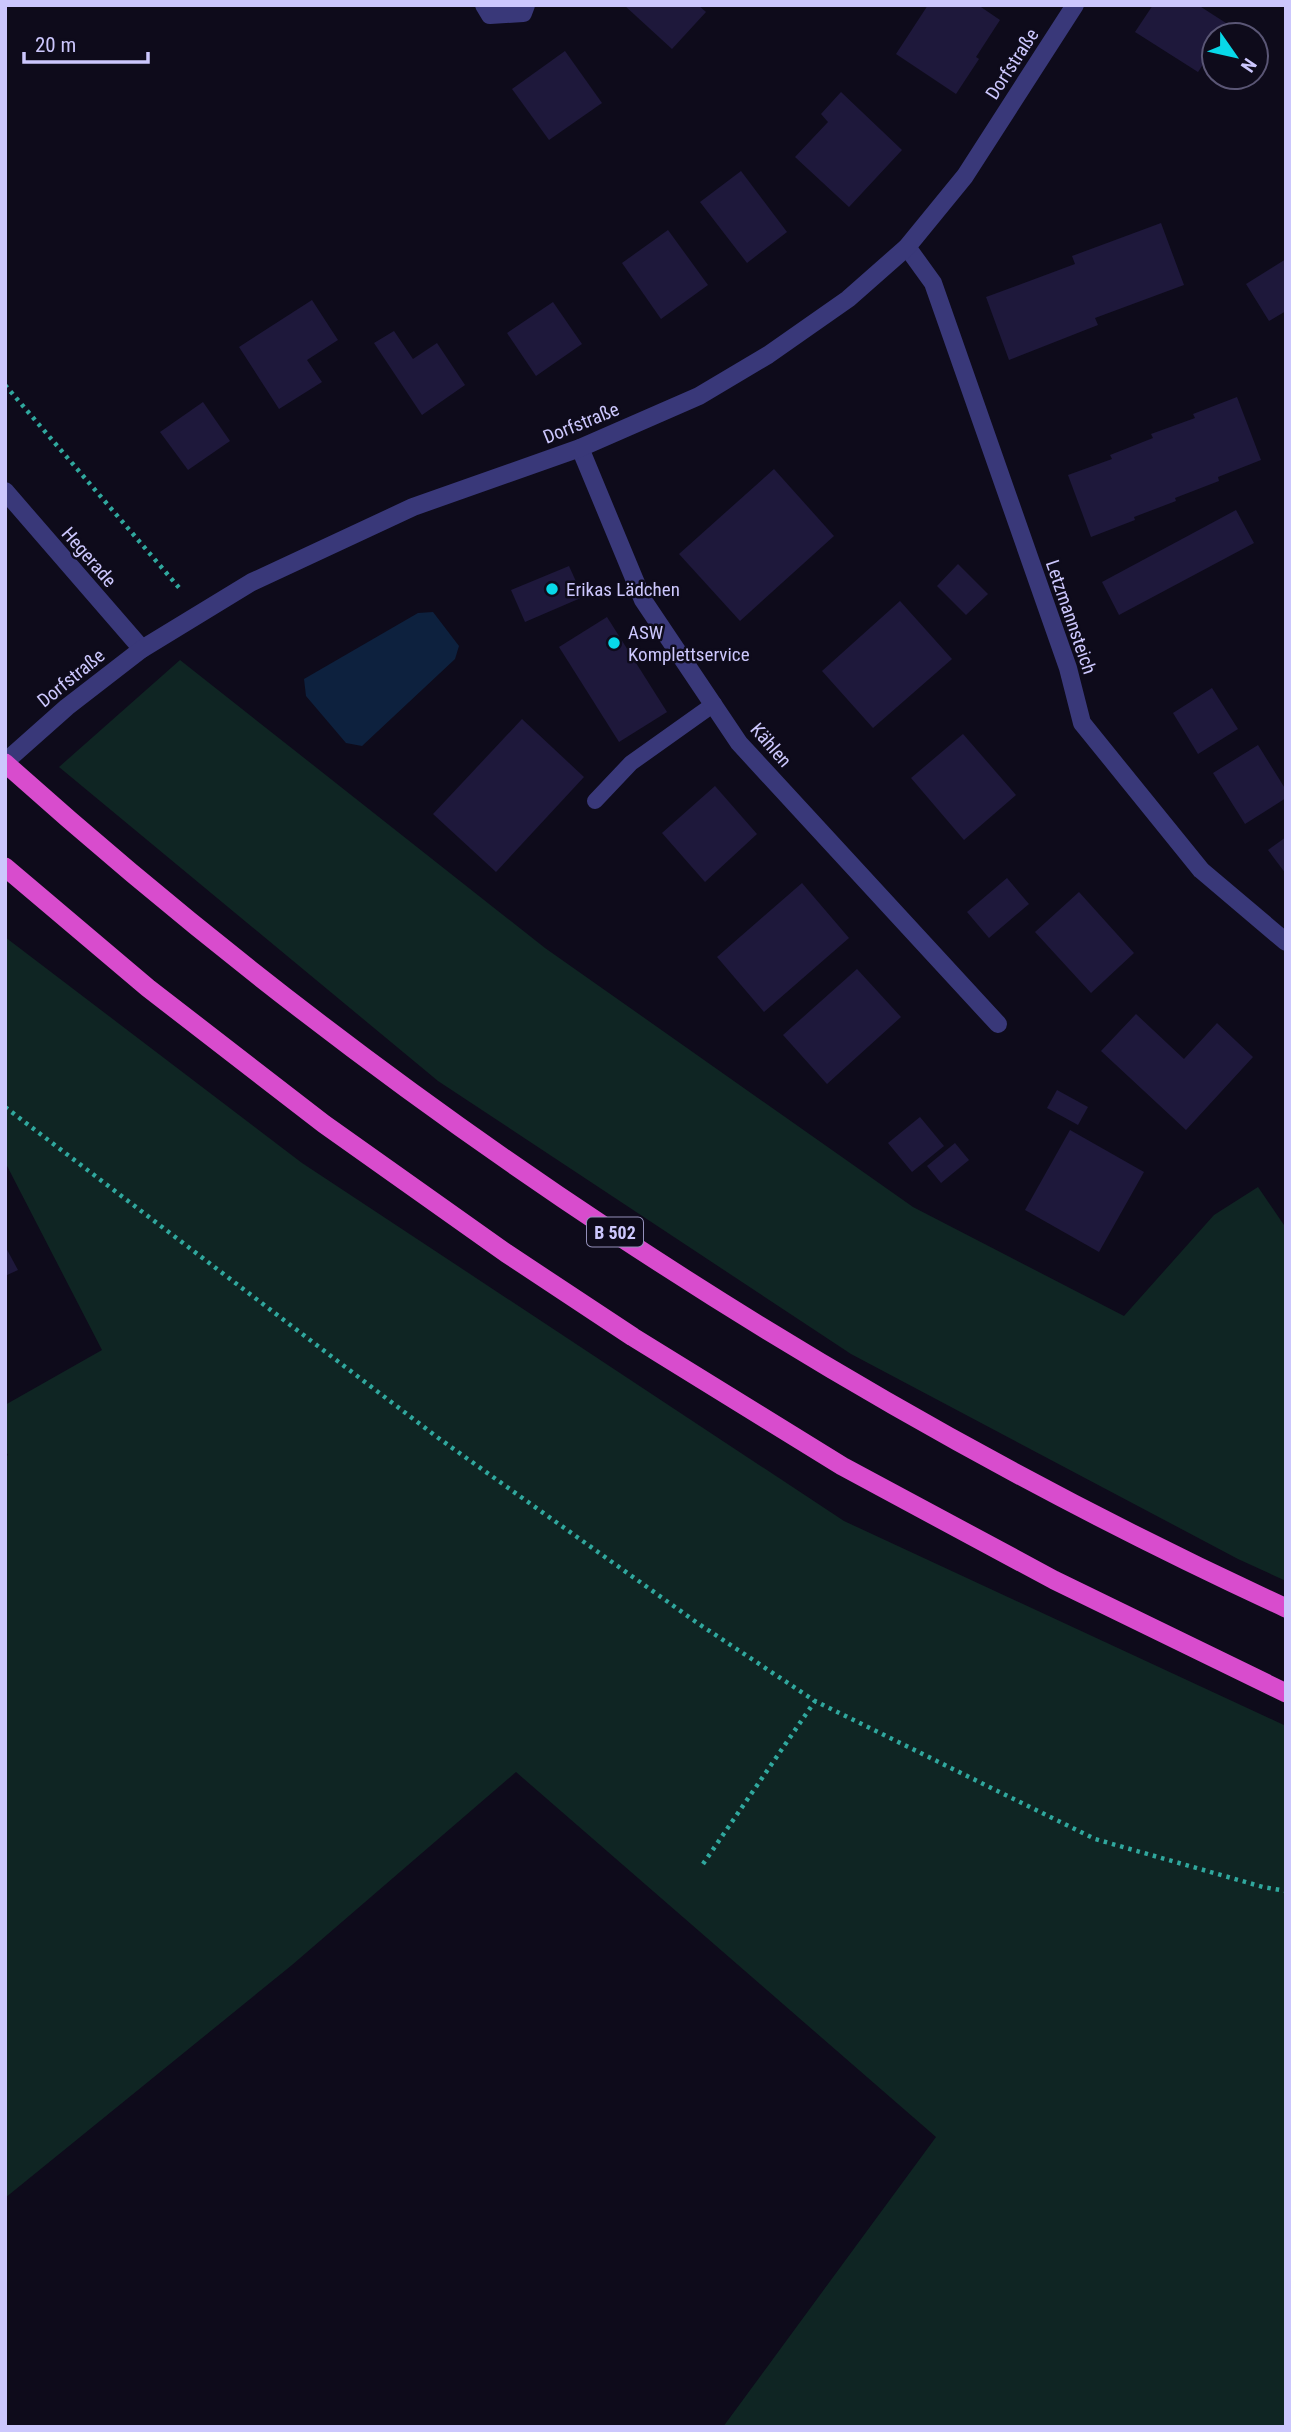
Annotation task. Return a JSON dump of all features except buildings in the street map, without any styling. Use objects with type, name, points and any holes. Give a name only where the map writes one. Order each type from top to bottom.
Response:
[{"type":"highway","name":"B 502","points":[[5,762],[57,809],[244,965],[366,1058],[596,1220],[877,1395],[1085,1511],[1286,1608]]},
{"type":"highway","points":[[5,867],[148,988],[324,1124],[506,1253],[632,1337],[853,1472],[1054,1580],[1286,1693]]},
{"type":"street","points":[[484,5],[490,15],[523,13],[526,5]]},
{"type":"street","name":"Dorfstraße","points":[[5,762],[67,707],[142,649],[252,582],[413,506],[580,448],[699,396],[768,355],[848,299],[907,247],[965,176],[1075,5]]},
{"type":"street","name":"Letzmannsteich","points":[[907,247],[933,283],[1063,656],[1082,723],[1201,870],[1286,942]]},
{"type":"street","name":"Kählen","points":[[580,448],[643,600],[739,743],[998,1024]]},
{"type":"street","name":"Hegerade","points":[[5,491],[142,649]]},
{"type":"lane","points":[[595,801],[631,763],[714,704]]},
{"type":"path","points":[[5,385],[199,612]]},
{"type":"path","points":[[5,1107],[437,1437],[696,1622],[816,1701],[1095,1839],[1263,1887],[1286,1891]]},
{"type":"path","points":[[703,1864],[816,1701]]},
{"type":"green space","points":[[180,660],[545,948],[913,1207],[1124,1316],[1214,1215],[1258,1187],[1286,1228],[1286,1581],[1238,1559],[851,1354],[438,1081],[59,767]]},
{"type":"green space","points":[[5,937],[302,1163],[844,1521],[1286,1726],[1286,2427],[723,2427],[936,2137],[516,1772],[292,1965],[5,2198],[5,1457],[8,1455],[5,1450],[5,1405],[102,1350],[5,1162]]},
{"type":"water","points":[[433,612],[459,646],[455,659],[362,746],[346,743],[306,696],[304,679],[418,613]]},
{"type":"place","name":"Erikas Lädchen","points":[[552,589]]},
{"type":"place","name":"ASW Komplettservice","points":[[614,643]]}]
